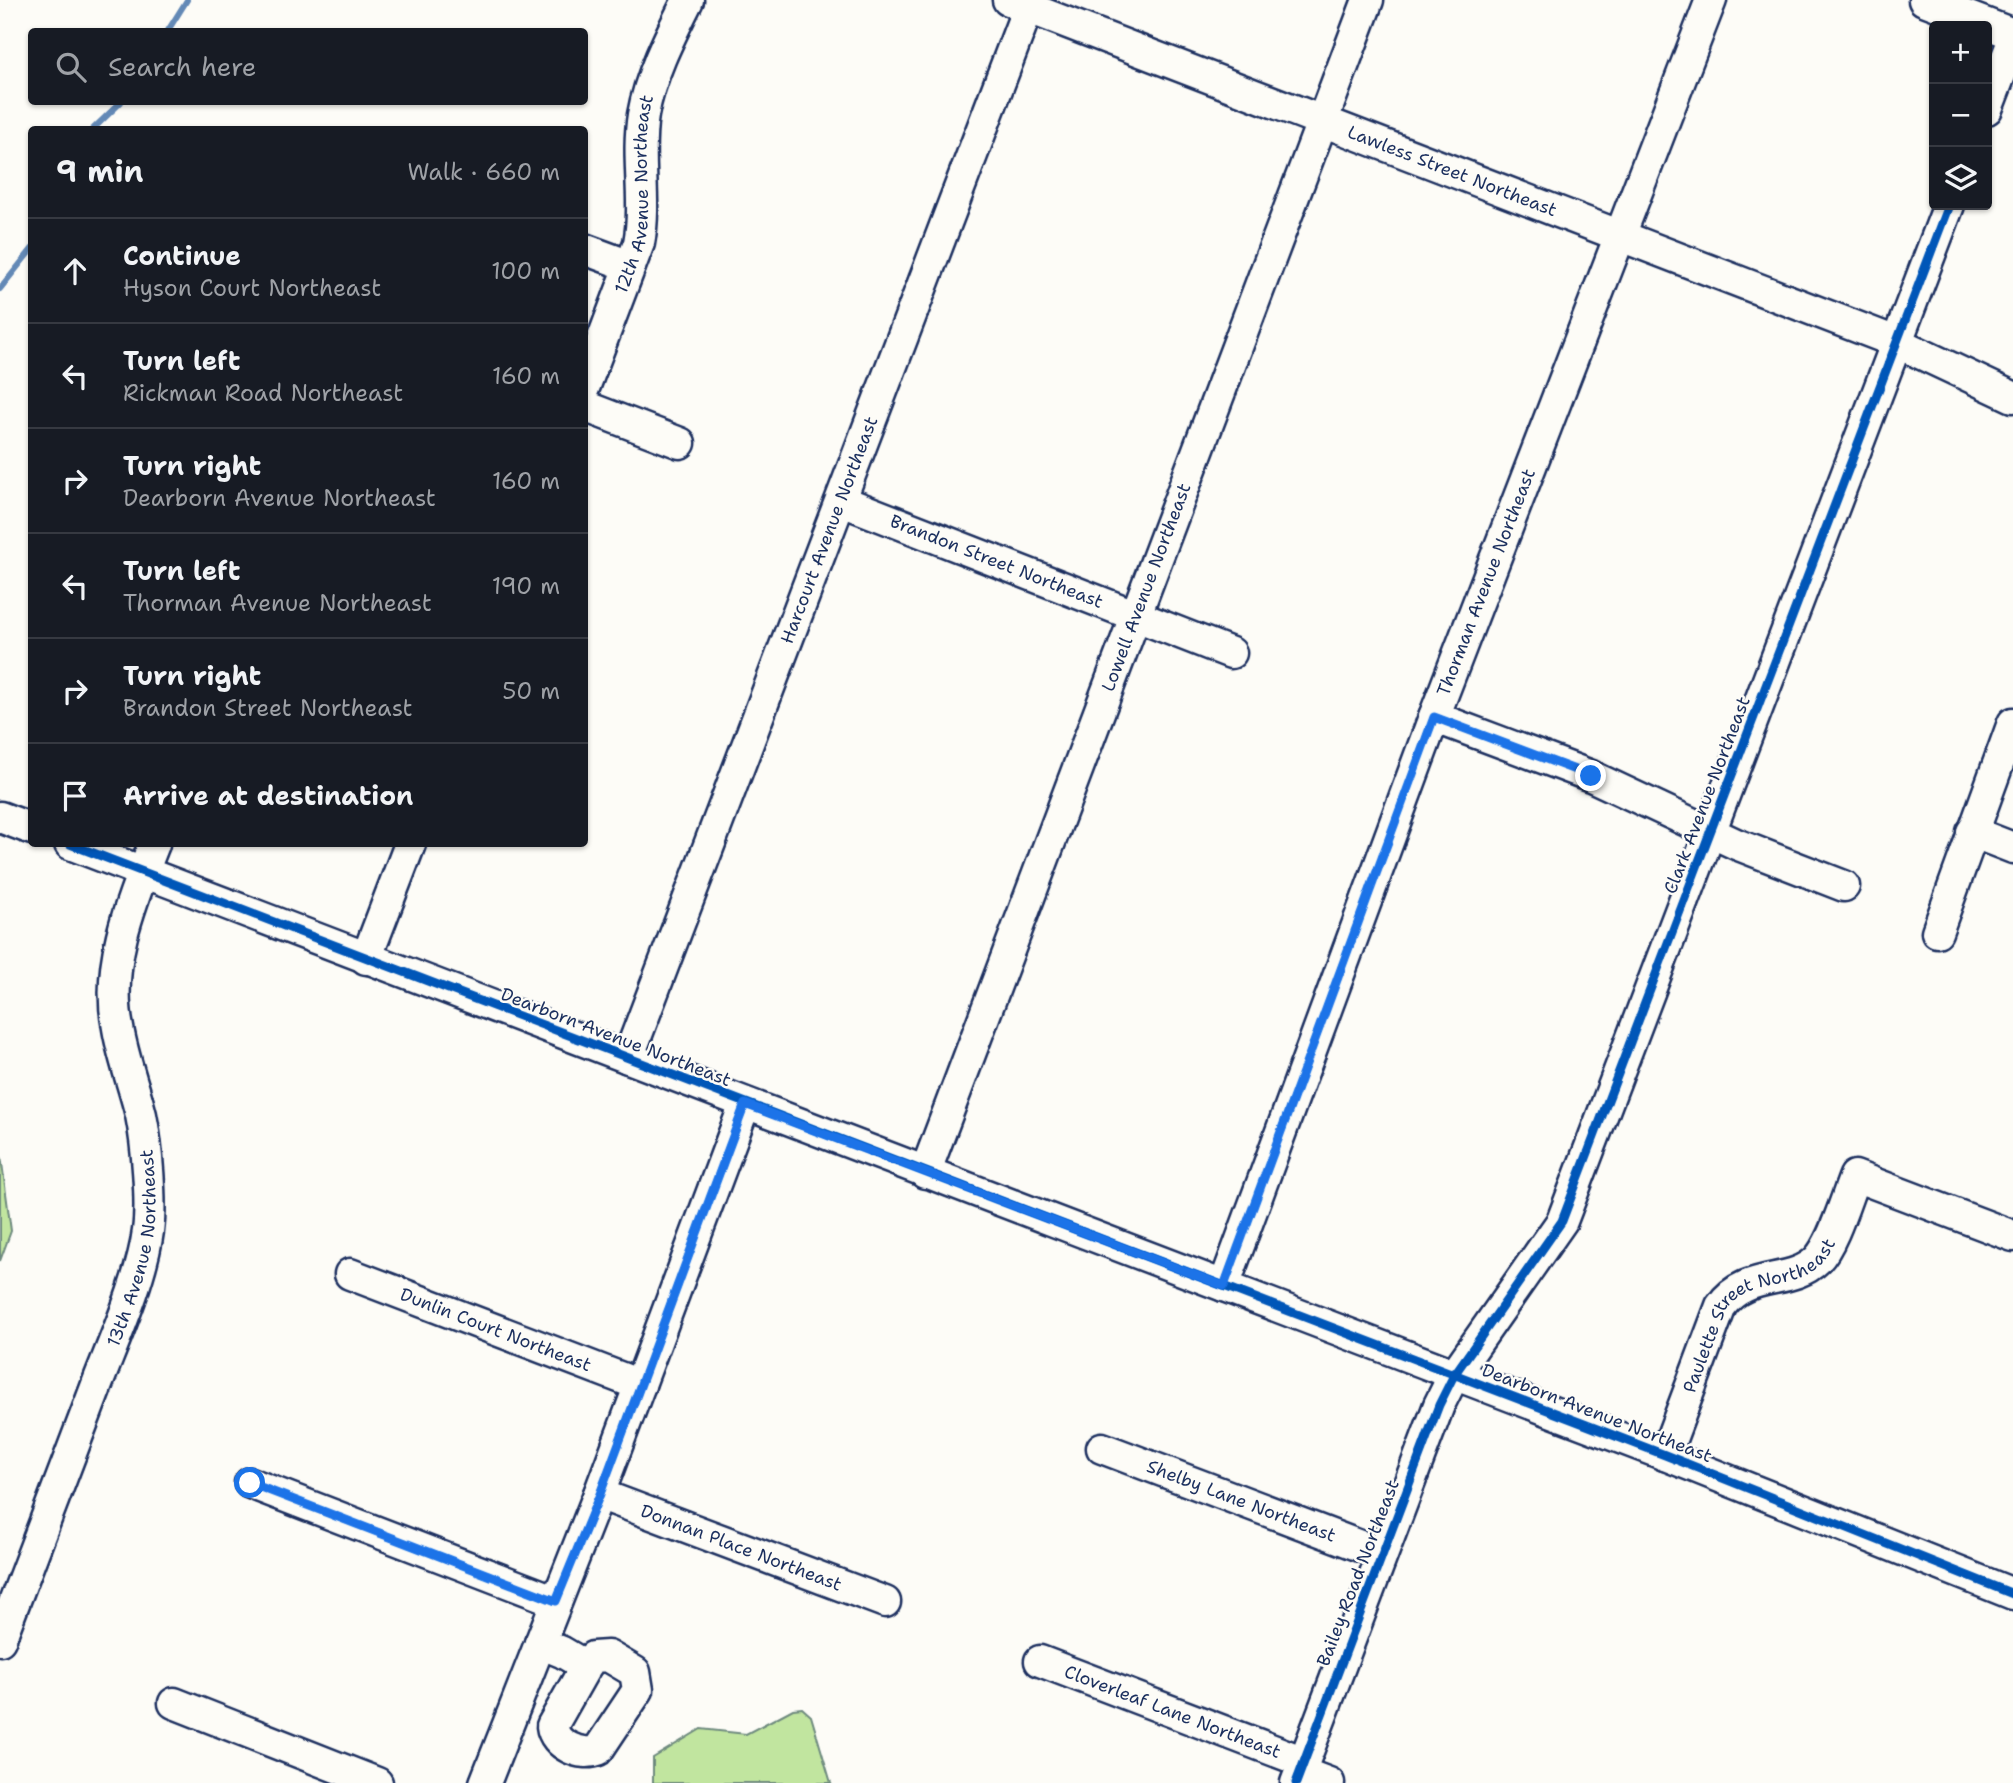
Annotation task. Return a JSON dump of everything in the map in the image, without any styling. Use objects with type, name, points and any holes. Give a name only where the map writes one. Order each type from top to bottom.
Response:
[{"type":"street","name":"12th Avenue Northeast","points":[[588,377],[639,243],[643,223],[640,158],[643,116],[658,66],[688,0]]},
{"type":"street","name":"Lowell Avenue Northeast","points":[[925,1173],[1368,0]]},
{"type":"street","name":"Thorman Avenue Northeast","points":[[1224,1286],[1434,717],[1711,0]]},
{"type":"street","points":[[1924,0],[2013,34]]},
{"type":"street","name":"Lawless Street Northeast","points":[[1022,3],[1896,342],[2013,397]]},
{"type":"street","name":"Harcourt Avenue Northeast","points":[[628,1058],[842,501],[1022,3]]},
{"type":"street","points":[[1992,96],[2013,41]]},
{"type":"street","name":"Clark Avenue Northeast","points":[[1454,1375],[1562,1221],[1947,210]]},
{"type":"street","points":[[588,250],[630,266]]},
{"type":"street","points":[[588,408],[680,443]]},
{"type":"street","name":"Brandon Street Northeast","points":[[842,501],[1231,653]]},
{"type":"street","points":[[1434,717],[1591,776],[1736,844],[1844,886]]},
{"type":"street","points":[[1937,932],[2013,723]]},
{"type":"street","points":[[1972,832],[2013,848]]},
{"type":"street","name":"Dearborn Avenue Northeast","points":[[78,847],[1665,1455],[2013,1594]]},
{"type":"street","name":"13th Avenue Northeast","points":[[0,1640],[138,1273],[148,1232],[150,1202],[141,1118],[117,1027],[115,983],[119,948],[153,847]]},
{"type":"street","points":[[366,959],[409,847]]},
{"type":"street","points":[[485,1783],[600,1494],[745,1104]]},
{"type":"street","name":"Paulette Street Northeast","points":[[1665,1455],[1721,1306],[1736,1289],[1805,1269],[1816,1261],[1825,1250],[1854,1175],[2013,1236]]},
{"type":"street","name":"Dunlin Court Northeast","points":[[350,1274],[639,1385]]},
{"type":"street","name":"Bailey Road Northeast","points":[[1300,1772],[1381,1554],[1439,1405],[1454,1375]]},
{"type":"street","name":"Shelby Lane Northeast","points":[[1102,1448],[1381,1554]]},
{"type":"street","points":[[250,1483],[556,1601]]},
{"type":"street","name":"Donnan Place Northeast","points":[[600,1494],[885,1602]]},
{"type":"street","points":[[540,1643],[586,1666]]},
{"type":"street","name":"Cloverleaf Lane Northeast","points":[[1040,1661],[1329,1783]]},
{"type":"street","points":[[174,1703],[377,1783]]},
{"type":"green space","points":[[0,1148],[11,1231],[0,1261]]},
{"type":"green space","points":[[802,1708],[811,1716],[831,1783],[653,1783],[653,1758],[701,1729],[746,1734],[793,1709]]},
{"type":"waterway","points":[[170,28],[187,0]]},
{"type":"waterway","points":[[96,126],[118,105]]},
{"type":"waterway","points":[[0,289],[28,254]]},
{"type":"cycle path","points":[[1296,1783],[1439,1405],[1454,1375],[1562,1221],[1947,210]]},
{"type":"cycle path","points":[[78,847],[1665,1455],[2013,1594]]},
{"type":"route","points":[[250,1483],[556,1601],[600,1494],[745,1104],[1224,1286],[1434,717],[1591,776]]}]
